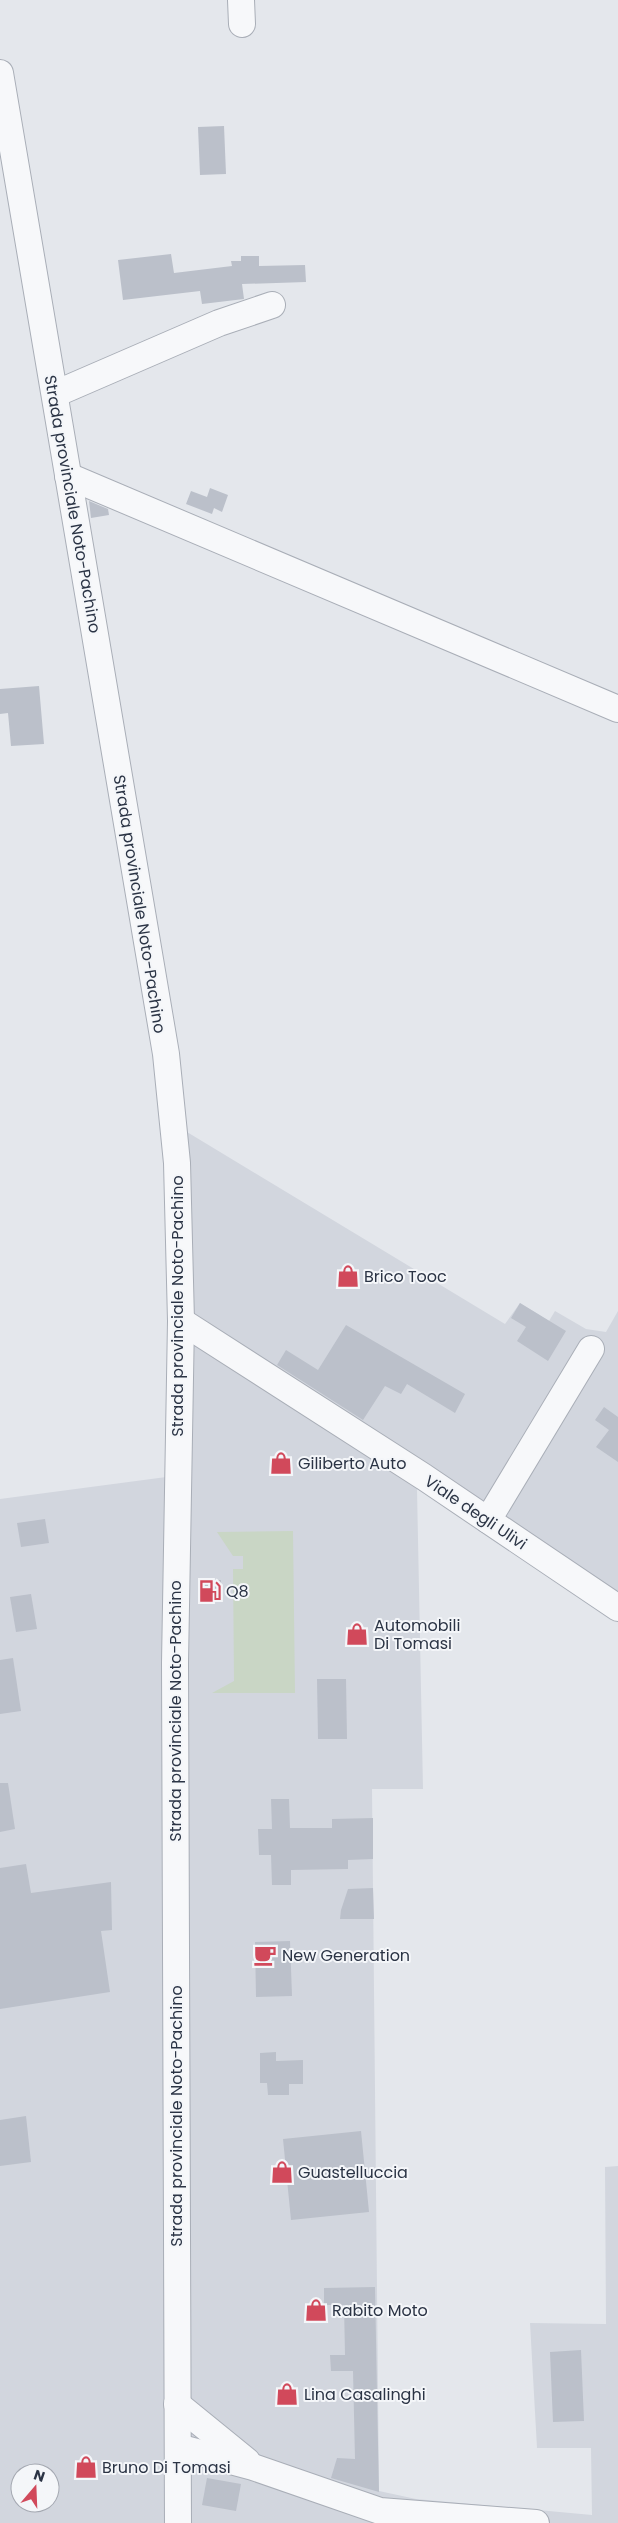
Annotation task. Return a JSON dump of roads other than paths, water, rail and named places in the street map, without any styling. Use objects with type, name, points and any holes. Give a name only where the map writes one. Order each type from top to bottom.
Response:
[{"type":"street","name":"Strada provinciale Noto-Pachino","points":[[0,73],[166,1054],[177,1162],[181,1321],[175,1589],[178,2523]]},
{"type":"street","points":[[55,394],[219,322],[272,305]]},
{"type":"street","points":[[68,476],[618,708]]},
{"type":"street","name":"Viale degli Ulivi","points":[[181,1321],[488,1520],[618,1608]]},
{"type":"street","points":[[488,1520],[591,1349]]},
{"type":"street","points":[[177,2404],[253,2467]]},
{"type":"street","points":[[178,2447],[253,2467],[380,2511],[536,2523]]},
{"type":"place","name":"Brico Tooc","points":[[348,1276]]},
{"type":"place","name":"Giliberto Auto","points":[[281,1463]]},
{"type":"place","name":"Q8","points":[[210,1591]]},
{"type":"place","name":"Automobili Di Tomasi","points":[[357,1634]]},
{"type":"place","name":"New Generation","points":[[265,1955]]},
{"type":"place","name":"Guastelluccia","points":[[282,2172]]},
{"type":"place","name":"Rabito Moto","points":[[316,2310]]},
{"type":"place","name":"Lina Casalinghi","points":[[287,2394]]},
{"type":"place","name":"Bruno Di Tomasi","points":[[86,2467]]}]
